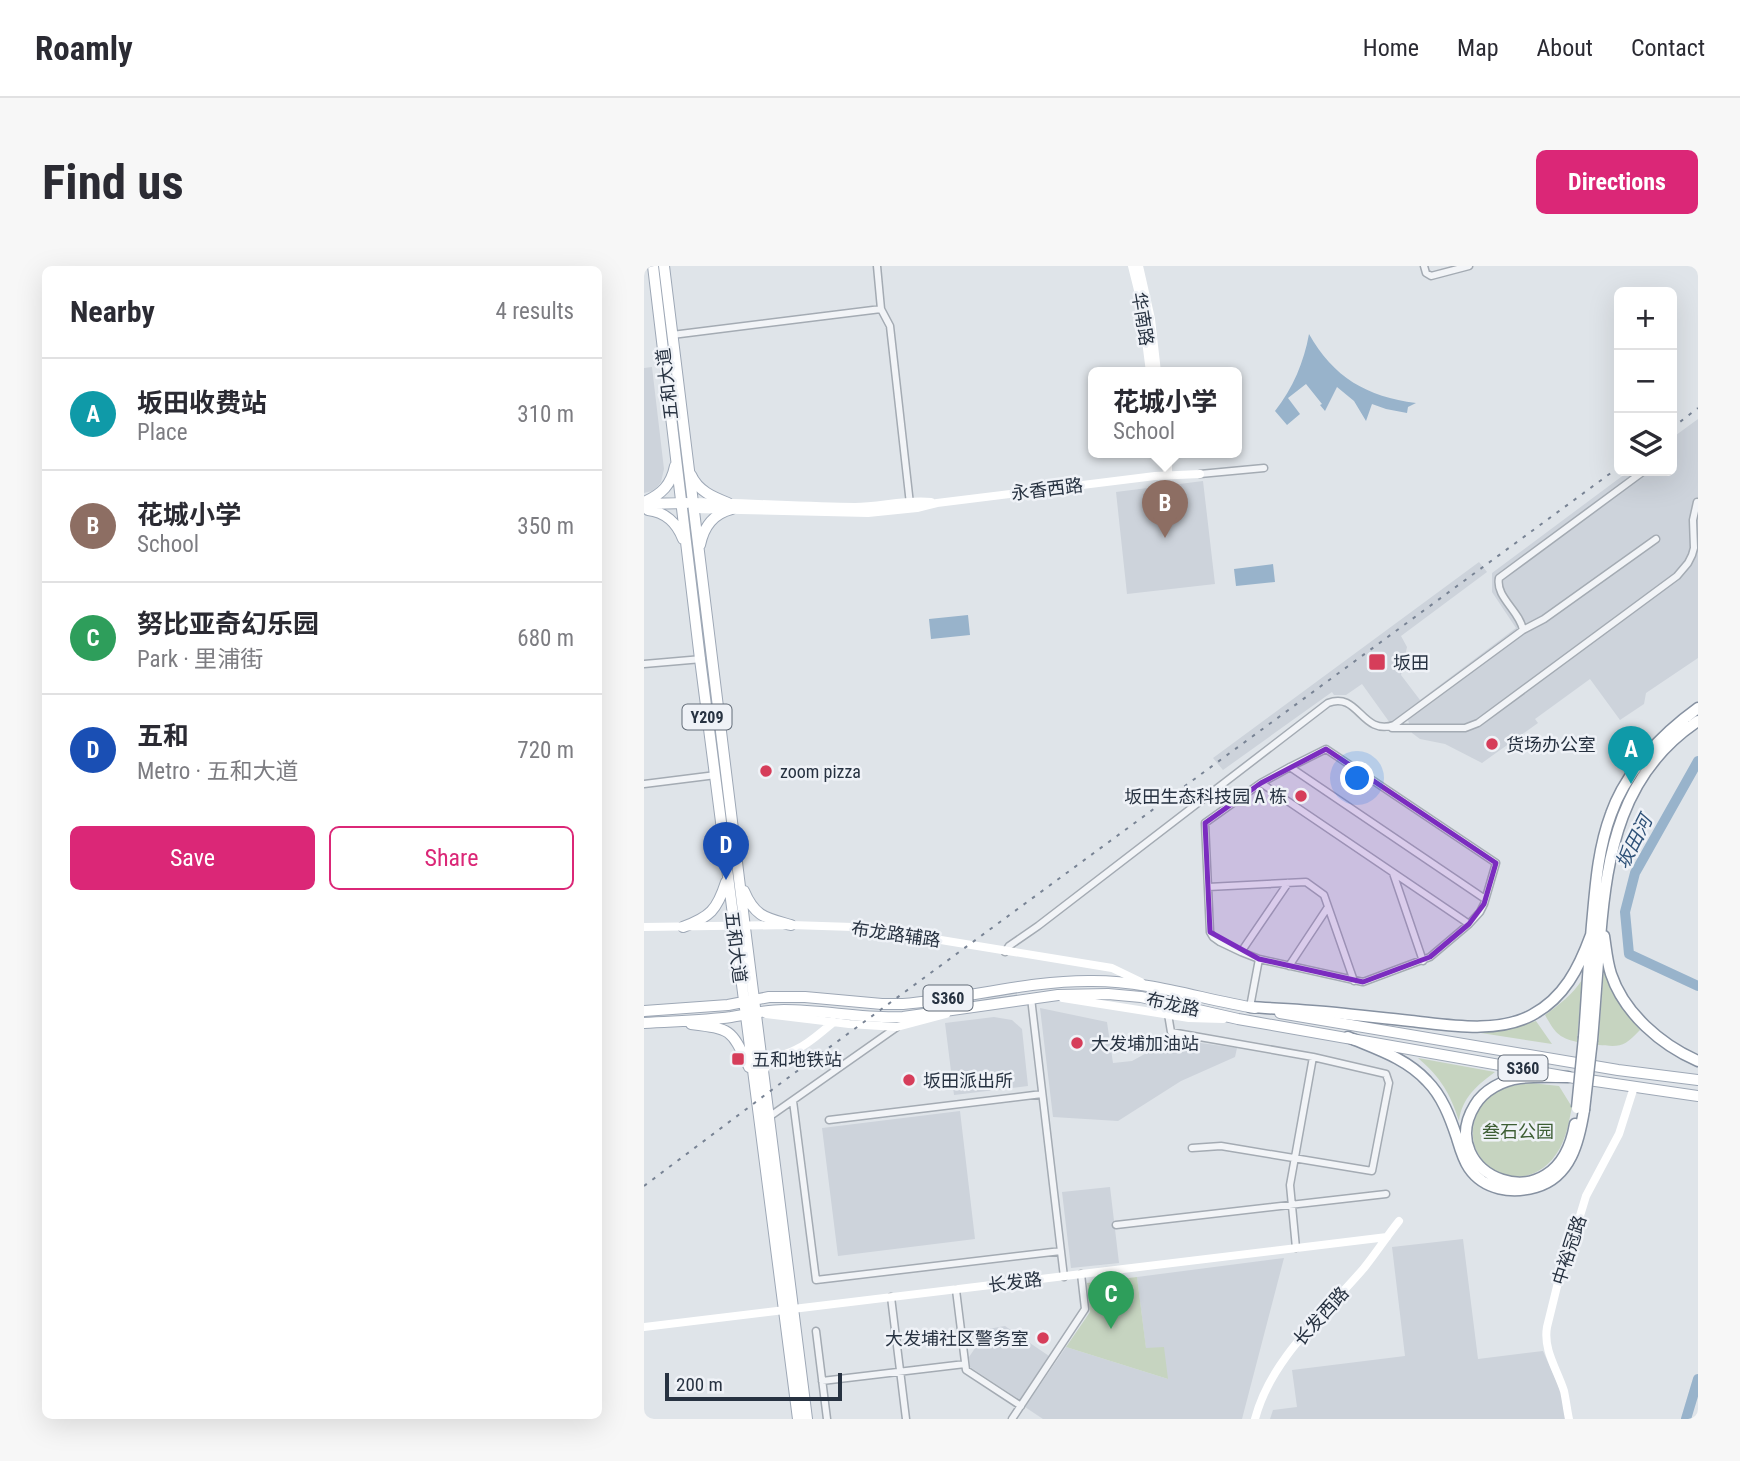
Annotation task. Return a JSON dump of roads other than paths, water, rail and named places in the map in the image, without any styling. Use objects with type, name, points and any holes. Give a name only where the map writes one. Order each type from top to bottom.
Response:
[{"type":"highway","points":[[1588,1038],[1591,935],[1598,862],[1612,811],[1629,778],[1644,758],[1681,720],[1698,708]]},
{"type":"highway","points":[[1348,1037],[1404,1061],[1431,1084],[1448,1112],[1469,1169],[1480,1178],[1495,1188],[1512,1192],[1540,1187],[1555,1178],[1575,1151],[1607,872],[1622,816],[1636,785],[1648,768],[1679,734],[1698,722]]},
{"type":"highway","points":[[1601,918],[1612,975],[1620,993],[1656,1037],[1698,1061]]},
{"type":"highway","points":[[1250,1007],[1457,1026],[1501,1024],[1531,1016],[1556,998],[1575,974],[1591,935]]},
{"type":"highway","points":[[1568,1077],[1518,1078],[1488,1090],[1473,1108],[1466,1134],[1474,1160],[1492,1177],[1521,1184],[1535,1180],[1547,1174],[1558,1163],[1567,1149],[1581,1109]]},
{"type":"main road","name":"五和大道","points":[[653,266],[682,506],[711,658],[720,775],[748,1001],[789,1310],[807,1419]]},
{"type":"main road","name":"五和大道","points":[[664,266],[694,506],[691,552],[699,659],[720,775]]},
{"type":"main road","name":"华南路","points":[[1132,266],[1142,302],[1149,367]]},
{"type":"main road","name":"华南路","points":[[1139,266],[1151,319],[1156,367]]},
{"type":"main road","points":[[645,507],[668,486],[676,458],[688,456]]},
{"type":"main road","points":[[1164,458],[1168,475]]},
{"type":"main road","points":[[1168,458],[1168,475]]},
{"type":"main road","points":[[645,507],[671,520],[680,530],[691,552],[711,521],[730,506],[701,489],[694,481],[689,468]]},
{"type":"main road","name":"永香西路","points":[[694,506],[868,513],[1155,475],[1199,474]]},
{"type":"main road","points":[[645,507],[694,506]]},
{"type":"main road","points":[[683,927],[701,920],[713,911],[733,878],[757,913],[791,925]]},
{"type":"main road","name":"布龙路辅路","points":[[644,927],[791,925],[873,929],[1112,968],[1143,984]]},
{"type":"main road","name":"布龙路","points":[[644,1011],[728,1005],[769,997],[806,997],[892,1005],[1044,983],[1094,981],[1143,984],[1250,1007],[1618,1070],[1698,1080]]},
{"type":"main road","name":"布龙路","points":[[644,1023],[769,1010],[805,1010],[892,1018],[1046,996],[1100,994],[1141,997],[1242,1019],[1568,1077],[1698,1096]]},
{"type":"main road","points":[[1046,996],[1189,1018],[1242,1019]]},
{"type":"main road","points":[[750,1014],[897,1027],[959,1009]]},
{"type":"main road","points":[[670,1021],[718,1028],[730,1033],[758,1075],[775,1057],[797,1049],[834,1023]]},
{"type":"main road","name":"五和大道","points":[[758,1075],[769,1117],[798,1419]]},
{"type":"main road","name":"中裕冠路","points":[[1569,1419],[1564,1393],[1546,1348],[1545,1336],[1563,1262],[1586,1196],[1619,1134],[1634,1087]]},
{"type":"main road","name":"长发西路","points":[[1255,1419],[1259,1402],[1280,1362],[1366,1266],[1399,1221]]},
{"type":"main road","name":"长发路","points":[[644,1327],[1387,1237]]},
{"type":"street","points":[[877,266],[881,309],[890,326],[910,506]]},
{"type":"street","points":[[1424,266],[1428,275],[1434,276],[1469,266]]},
{"type":"street","points":[[672,335],[881,309]]},
{"type":"street","points":[[1199,474],[1264,468]]},
{"type":"street","points":[[1522,630],[1522,624],[1499,589],[1499,578],[1637,476]]},
{"type":"street","points":[[1005,951],[1328,703],[1340,700],[1347,702],[1378,727],[1465,728],[1478,723],[1677,576],[1692,555],[1693,520],[1697,502]]},
{"type":"street","points":[[1386,728],[1401,721],[1522,630],[1544,619],[1656,538]]},
{"type":"street","points":[[644,664],[711,658]]},
{"type":"street","points":[[1326,749],[1496,863],[1479,912],[1430,957],[1363,982],[1241,953],[1213,937],[1210,932],[1205,823],[1261,783],[1290,767],[1326,749]]},
{"type":"street","points":[[1290,767],[1485,900]]},
{"type":"street","points":[[644,784],[720,775]]},
{"type":"street","points":[[1261,783],[1469,924]]},
{"type":"street","points":[[1393,873],[1423,961]]},
{"type":"street","points":[[1208,887],[1306,882],[1324,895],[1354,981]]},
{"type":"street","points":[[1241,953],[1289,883]]},
{"type":"street","points":[[1289,966],[1328,907]]},
{"type":"street","points":[[1250,1007],[1259,958]]},
{"type":"street","points":[[1031,998],[1064,1277]]},
{"type":"street","points":[[1168,1014],[1171,1032],[1313,1057],[1386,1074],[1389,1083],[1372,1171],[1221,1146],[1192,1148]]},
{"type":"street","points":[[769,1117],[897,1027]]},
{"type":"street","points":[[1296,1248],[1290,1185],[1313,1057]]},
{"type":"street","points":[[829,1120],[1042,1094]]},
{"type":"street","points":[[793,1101],[816,1280],[1061,1251]]},
{"type":"street","points":[[1116,1225],[1386,1194]]},
{"type":"street","points":[[1012,1419],[1085,1309],[1081,1275]]},
{"type":"street","points":[[956,1290],[966,1370],[1021,1406]]},
{"type":"street","points":[[891,1297],[906,1419]]},
{"type":"street","points":[[816,1331],[827,1419]]},
{"type":"street","points":[[822,1381],[965,1364]]},
{"type":"water","points":[[1309,334],[1329,362],[1353,382],[1382,396],[1416,403],[1408,407],[1407,413],[1372,404],[1366,421],[1354,401],[1337,387],[1325,411],[1306,384],[1288,398],[1300,414],[1287,425],[1275,411],[1297,374]]},
{"type":"water","points":[[1273,564],[1275,582],[1236,586],[1234,569]]},
{"type":"water","points":[[968,615],[970,635],[931,639],[929,619]]},
{"type":"waterway","name":"坂田河","points":[[1698,761],[1635,873],[1625,912],[1629,954],[1698,986]]},
{"type":"waterway","name":"坂田河","points":[[1686,1419],[1698,1379]]},
{"type":"railway","points":[[1677,424],[1698,408]]},
{"type":"railway","points":[[644,1186],[1614,471]]},
{"type":"place","name":"花城小学","points":[[1165,538]]},
{"type":"place","name":"坂田","points":[[1377,662]]},
{"type":"place","name":"货场办公室","points":[[1492,744]]},
{"type":"place","name":"zoom pizza","points":[[766,771]]},
{"type":"place","name":"坂田收费站","points":[[1631,784]]},
{"type":"place","name":"坂田生态科技园 A 栋","points":[[1301,796]]},
{"type":"place","name":"五和","points":[[726,880]]},
{"type":"place","name":"大发埔加油站","points":[[1077,1043]]},
{"type":"place","name":"五和地铁站","points":[[738,1059]]},
{"type":"place","name":"坂田派出所","points":[[909,1080]]},
{"type":"place","name":"努比亚奇幻乐园","points":[[1111,1329]]},
{"type":"place","name":"大发埔社区警务室","points":[[1043,1338]]},
{"type":"park label","name":"叁石公园","points":[[1518,1131]]}]
